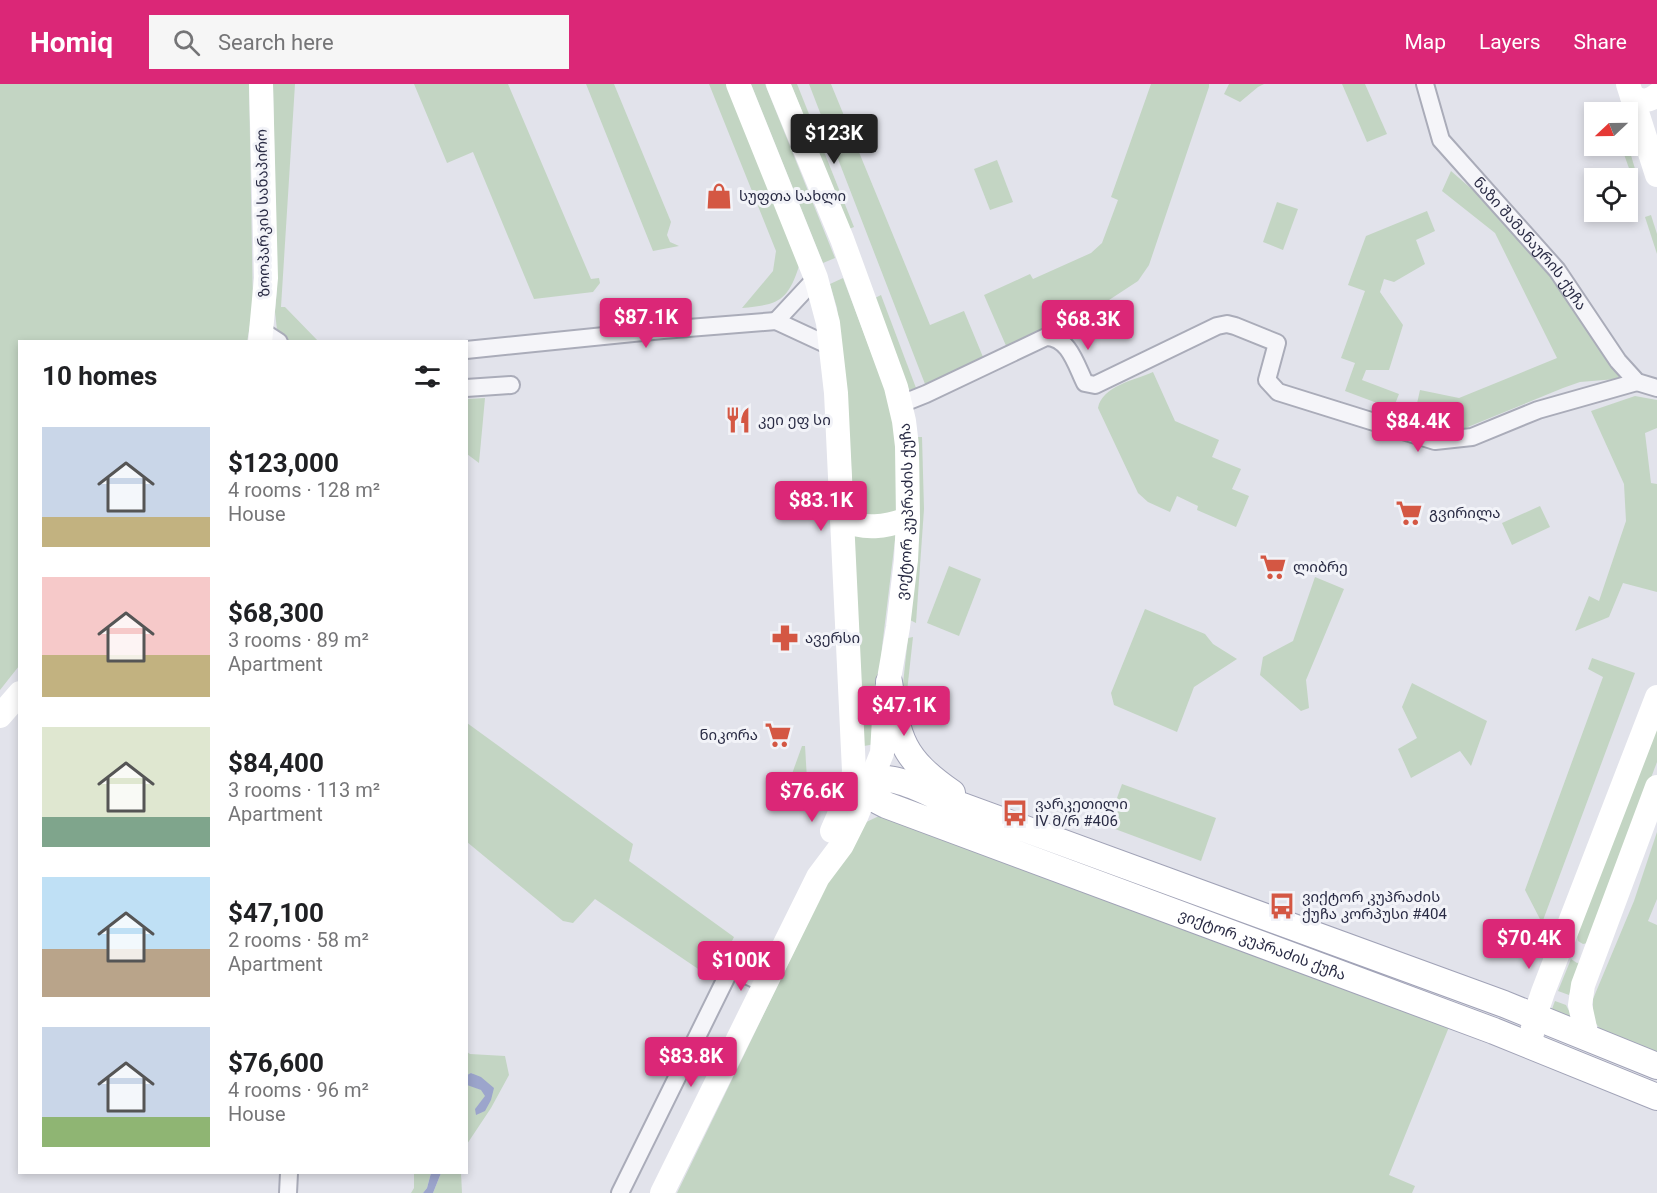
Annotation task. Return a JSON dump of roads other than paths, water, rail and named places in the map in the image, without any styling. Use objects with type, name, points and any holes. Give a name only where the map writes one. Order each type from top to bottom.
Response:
[{"type":"main road","name":"ზოოპარკის სანაპირო","points":[[261,84],[267,338]]},
{"type":"main road","points":[[662,1193],[818,877],[842,845],[864,786],[854,751],[848,677],[832,347],[816,278],[738,84]]},
{"type":"main road","name":"ვიქტორ კუპრაძის ქუჩა","points":[[778,84],[851,261],[901,404],[907,446],[906,560],[885,702],[882,753],[864,786]]},
{"type":"main road","points":[[1630,90],[1640,101],[1646,101],[1657,95]]},
{"type":"main road","points":[[1630,90],[1652,129],[1657,175]]},
{"type":"main road","points":[[816,278],[851,261]]},
{"type":"main road","points":[[842,520],[853,525],[875,527],[908,519]]},
{"type":"main road","points":[[889,682],[898,732],[908,752],[929,776],[979,812]]},
{"type":"main road","points":[[0,717],[18,695]]},
{"type":"main road","points":[[1530,1046],[1535,1016],[1657,697]]},
{"type":"main road","name":"ვიქტორ კუპრაძის ქუჩა","points":[[864,786],[885,777],[900,782],[1535,1016],[1657,1066]]},
{"type":"main road","name":"ვიქტორ კუპრაძის ქუჩა","points":[[864,786],[886,805],[1530,1046],[1657,1096]]},
{"type":"main road","points":[[1587,1037],[1580,1005],[1583,985],[1657,787]]},
{"type":"main road","points":[[1564,937],[1569,948],[1575,952],[1588,953],[1597,950]]},
{"type":"street","name":"ნაზი შამანაურის ქუჩა","points":[[1425,84],[1441,140],[1557,270],[1618,361],[1636,382]]},
{"type":"street","points":[[776,321],[816,278]]},
{"type":"street","points":[[468,350],[776,321],[832,347]]},
{"type":"street","points":[[901,404],[1046,337],[1059,338],[1066,345],[1084,383],[1095,386],[1217,326],[1227,324],[1277,343],[1267,380],[1278,392],[1435,441],[1472,437],[1538,410],[1636,382],[1657,388]]},
{"type":"street","points":[[468,388],[511,386]]},
{"type":"street","points":[[620,1193],[731,968],[765,984]]},
{"type":"street","points":[[288,1193],[289,1174]]},
{"type":"water","points":[[471,1073],[481,1077],[494,1088],[485,1111],[476,1115],[475,1109],[485,1096],[481,1090],[468,1085],[468,1074]]},
{"type":"water","points":[[431,1174],[441,1174],[433,1193],[423,1193],[427,1188]]},
{"type":"place","name":"სუფთა სახლი","points":[[719,196]]},
{"type":"place","name":"კეი ეფ სი","points":[[738,420]]},
{"type":"place","name":"გვირილა","points":[[1409,513]]},
{"type":"place","name":"ლიბრე","points":[[1273,567]]},
{"type":"place","name":"ავერსი","points":[[785,638]]},
{"type":"place","name":"ნიკორა","points":[[778,735]]},
{"type":"place","name":"ვარკეთილი IV მ/რ #406","points":[[1015,813]]},
{"type":"place","name":"ვიქტორ კუპრაძის ქუჩა კორპუსი #404","points":[[1282,906]]}]
